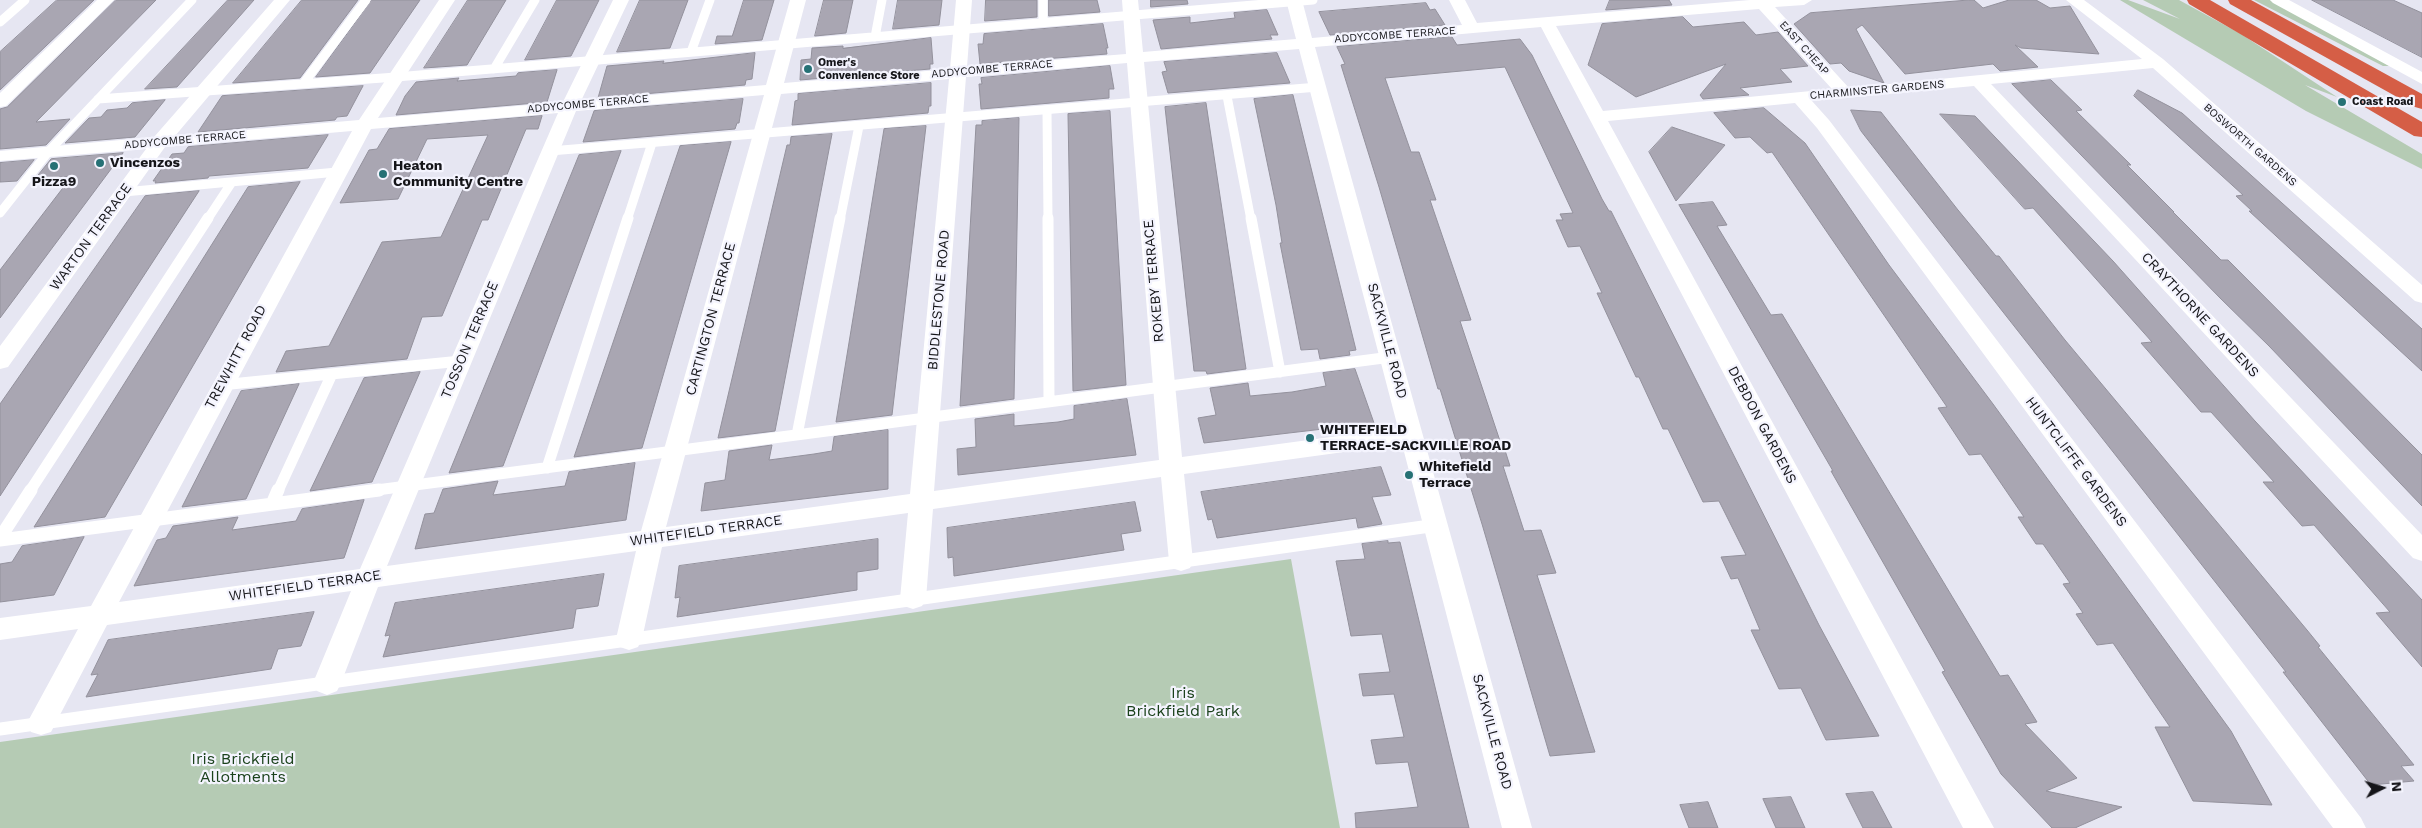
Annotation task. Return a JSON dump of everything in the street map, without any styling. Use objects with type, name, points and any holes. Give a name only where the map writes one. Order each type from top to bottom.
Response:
[{"type":"highway","points":[[2196,0],[2422,131]]},
{"type":"highway","points":[[2237,0],[2422,103]]},
{"type":"street","points":[[0,102],[106,0]]},
{"type":"street","name":"WARTON TERRACE","points":[[0,362],[160,142],[282,0]]},
{"type":"street","name":"TREWHITT ROAD","points":[[41,724],[97,615],[337,172],[365,124],[447,0]]},
{"type":"street","name":"TOSSON TERRACE","points":[[327,683],[369,578],[550,151],[621,0]]},
{"type":"street","name":"CARTINGTON TERRACE","points":[[629,639],[651,539],[798,0]]},
{"type":"street","name":"BIDDLESTONE ROAD","points":[[914,599],[964,0]]},
{"type":"street","points":[[1457,0],[1472,29]]},
{"type":"street","name":"ADDYCOMBE TERRACE","points":[[0,156],[1804,0]]},
{"type":"street","name":"BOSWORTH GARDENS","points":[[2074,0],[2157,63],[2421,295]]},
{"type":"street","points":[[2278,0],[2422,79]]},
{"type":"street","name":"SACKVILLE ROAD","points":[[1294,1],[1518,828]]},
{"type":"street","name":"EAST CHEAP","points":[[1763,4],[1845,93]]},
{"type":"street","name":"ROKEBY TERRACE","points":[[1130,7],[1163,387],[1181,561]]},
{"type":"street","name":"DEBDON GARDENS","points":[[1546,22],[1979,828]]},
{"type":"street","name":"CHARMINSTER GARDENS","points":[[1596,117],[2157,63]]},
{"type":"street","name":"CRAYTHORNE GARDENS","points":[[1978,80],[2422,551]]},
{"type":"street","name":"HUNTCLIFFE GARDENS","points":[[1799,97],[1823,124],[2351,828]]},
{"type":"street","name":"WHITEFIELD TERRACE","points":[[0,629],[1412,434]]},
{"type":"lane","points":[[0,22],[24,0]]},
{"type":"lane","points":[[0,213],[49,151],[192,0]]},
{"type":"lane","points":[[303,84],[366,0]]},
{"type":"lane","points":[[494,69],[535,0]]},
{"type":"lane","points":[[691,52],[710,0]]},
{"type":"lane","points":[[875,37],[882,0]]},
{"type":"lane","points":[[1043,0],[1043,22]]},
{"type":"lane","points":[[98,99],[396,77],[875,37],[1043,22],[1130,7],[1314,0]]},
{"type":"lane","points":[[550,151],[1138,104],[1318,87]]},
{"type":"lane","points":[[1227,96],[1280,372]]},
{"type":"lane","points":[[1047,111],[1050,402]]},
{"type":"lane","points":[[797,435],[859,126]]},
{"type":"lane","points":[[547,468],[652,143]]},
{"type":"lane","points":[[124,192],[337,172]]},
{"type":"lane","points":[[0,539],[232,182]]},
{"type":"lane","points":[[0,539],[1391,357]]},
{"type":"lane","points":[[221,386],[461,361]]},
{"type":"lane","points":[[272,504],[332,374]]},
{"type":"lane","points":[[0,729],[1437,525]]},
{"type":"green space","points":[[2120,0],[2128,0],[2180,19],[2143,0],[2179,0],[2241,34],[2337,97],[2305,85],[2422,154],[2422,169],[2306,111]]},
{"type":"green space","points":[[2254,0],[2270,0],[2390,66],[2383,66]]},
{"type":"green space","name":"Iris Brickfield Park","points":[[1291,559],[1340,828],[0,828],[0,742]]},
{"type":"building","points":[[57,0],[94,0],[0,90],[0,52]]},
{"type":"building","points":[[116,0],[156,0],[36,122],[70,119],[46,145],[0,149],[0,109],[7,107]]},
{"type":"building","points":[[228,0],[254,0],[177,87],[145,89]]},
{"type":"building","points":[[302,0],[358,0],[300,78],[233,83]]},
{"type":"building","points":[[372,0],[420,0],[370,73],[316,77]]},
{"type":"building","points":[[468,0],[506,0],[467,65],[424,68]]},
{"type":"building","points":[[557,0],[599,0],[571,56],[525,60]]},
{"type":"building","points":[[640,0],[688,0],[670,48],[617,52]]},
{"type":"building","points":[[744,0],[774,0],[762,40],[715,44],[717,36],[732,36]]},
{"type":"building","points":[[824,0],[853,0],[846,33],[815,36]]},
{"type":"building","points":[[898,0],[942,0],[939,25],[893,29]]},
{"type":"building","points":[[986,0],[1037,0],[1037,17],[985,21]]},
{"type":"building","points":[[1049,0],[1097,0],[1100,12],[1049,16]]},
{"type":"building","points":[[1151,0],[1187,0],[1188,4],[1151,7]]},
{"type":"building","points":[[1610,0],[1669,0],[1672,5],[1606,10]]},
{"type":"building","points":[[1974,0],[1983,8],[2009,0],[2036,0],[2050,8],[2070,6],[2099,54],[2021,48],[2015,45],[2038,67],[2000,71],[1993,64],[1905,74],[1862,25],[1856,29],[1884,83],[1849,71],[1841,63],[1830,64],[1794,24],[1810,13]]},
{"type":"building","points":[[2312,0],[2393,0],[2422,13],[2422,57]]},
{"type":"building","points":[[1426,3],[1430,10],[1435,9],[1445,25],[1330,35],[1319,12]]},
{"type":"building","points":[[1267,10],[1278,35],[1270,35],[1272,39],[1161,49],[1153,20],[1190,17],[1190,23],[1235,18],[1234,13]]},
{"type":"building","points":[[1683,17],[1693,27],[1744,22],[1756,35],[1778,32],[1808,66],[1780,69],[1792,82],[1740,88],[1749,95],[1703,99],[1700,95],[1726,64],[1636,97],[1588,65],[1602,24]]},
{"type":"building","points":[[1103,24],[1108,48],[1106,48],[1107,54],[980,64],[978,44],[983,44],[984,34]]},
{"type":"building","points":[[1452,37],[1457,45],[1520,39],[1532,55],[1602,199],[1609,211],[1611,211],[1819,625],[1879,736],[1826,740],[1801,688],[1779,689],[1751,630],[1760,630],[1738,578],[1731,579],[1721,557],[1746,555],[1719,501],[1703,502],[1668,429],[1663,429],[1639,377],[1636,377],[1597,293],[1602,293],[1580,246],[1568,247],[1556,220],[1563,220],[1560,214],[1573,213],[1505,67],[1385,78],[1411,152],[1419,152],[1436,200],[1430,200],[1471,320],[1460,321],[1510,466],[1503,466],[1524,531],[1541,530],[1556,573],[1537,575],[1595,752],[1550,756],[1482,524],[1440,389],[1438,389],[1341,65],[1345,64],[1337,47]]},
{"type":"building","points":[[931,38],[933,64],[930,64],[930,69],[800,80],[801,60],[811,59],[812,48],[843,46],[843,48]]},
{"type":"building","points":[[755,53],[752,79],[746,80],[745,85],[598,98],[607,66],[664,61],[663,63]]},
{"type":"building","points":[[1277,53],[1290,83],[1168,93],[1162,72],[1167,71],[1164,62]]},
{"type":"building","points":[[1110,66],[1114,89],[1109,89],[1109,98],[981,109],[979,84],[982,84],[981,78]]},
{"type":"building","points":[[557,70],[547,102],[396,115],[405,96],[416,82],[516,76],[518,73]]},
{"type":"building","points":[[2051,80],[2082,110],[2076,111],[2131,165],[2127,165],[2173,212],[2221,260],[2228,260],[2422,455],[2422,506],[2269,346],[2012,84]]},
{"type":"building","points":[[931,83],[931,106],[929,106],[928,113],[792,125],[795,101],[798,100],[798,94]]},
{"type":"building","points":[[363,86],[347,116],[337,117],[335,120],[198,132],[222,96]]},
{"type":"building","points":[[2138,90],[2182,113],[2422,329],[2422,371],[2249,211],[2252,211],[2236,196],[2243,195],[2134,96]]},
{"type":"building","points":[[1293,95],[1356,350],[1349,351],[1350,355],[1320,359],[1318,349],[1301,350],[1280,243],[1282,243],[1276,205],[1254,99]]},
{"type":"building","points":[[743,99],[739,123],[737,123],[735,129],[583,142],[594,111]]},
{"type":"building","points":[[165,100],[135,137],[65,143],[89,118],[101,117],[107,110],[127,108],[132,103]]},
{"type":"building","points":[[1206,103],[1246,369],[1207,374],[1206,371],[1194,371],[1165,107]]},
{"type":"building","points":[[1764,108],[1805,143],[1889,265],[1993,404],[2231,731],[2272,805],[2193,801],[2155,727],[2170,727],[2113,643],[2097,645],[2076,614],[2083,613],[2063,584],[2070,583],[2043,544],[2036,544],[2018,517],[2024,517],[1981,454],[1969,455],[1938,408],[1947,407],[1772,152],[1767,153],[1750,137],[1735,138],[1714,113]]},
{"type":"building","points":[[1851,110],[1881,112],[1958,210],[1996,256],[1999,256],[2065,340],[2320,646],[2318,647],[2414,765],[2401,766],[2414,781],[2371,785],[2283,672],[2286,672],[1861,131]]},
{"type":"building","points":[[1110,111],[1126,385],[1073,391],[1068,114]]},
{"type":"building","points":[[1940,114],[1975,116],[2113,261],[2255,421],[2422,600],[2422,667],[2376,613],[2390,612],[2314,525],[2302,526],[2263,482],[2274,482],[2211,412],[2201,412],[2141,343],[2152,342],[2033,208],[2025,209]]},
{"type":"building","points":[[542,116],[538,129],[526,129],[488,220],[482,220],[442,316],[422,317],[407,359],[276,372],[286,351],[329,346],[382,242],[441,237],[488,135],[427,139],[398,199],[340,203],[369,150],[377,149],[389,129]]},
{"type":"building","points":[[1019,118],[1014,399],[960,406],[976,125],[982,125],[982,121]]},
{"type":"building","points":[[926,126],[892,415],[836,422],[884,129]]},
{"type":"building","points":[[1672,127],[1725,145],[1676,201],[1649,152]]},
{"type":"building","points":[[832,134],[775,431],[718,438],[787,145],[790,145],[791,137]]},
{"type":"building","points":[[328,135],[308,168],[209,176],[208,178],[155,183],[156,181],[153,181],[172,154],[184,153],[188,147]]},
{"type":"building","points":[[731,142],[642,448],[574,457],[680,146]]},
{"type":"building","points":[[621,151],[503,466],[449,473],[579,155]]},
{"type":"building","points":[[123,153],[0,318],[0,270],[72,176],[34,180],[51,159]]},
{"type":"building","points":[[34,160],[17,181],[0,182],[0,163]]},
{"type":"building","points":[[300,182],[105,517],[34,527],[248,187]]},
{"type":"building","points":[[199,191],[0,496],[0,404],[145,196]]},
{"type":"building","points":[[1713,202],[1727,225],[1717,226],[1771,315],[1782,314],[2000,676],[2008,675],[2037,722],[2025,724],[2077,778],[2046,791],[2122,807],[2075,828],[2052,828],[2001,774],[1942,672],[1945,671],[1831,471],[1833,471],[1679,205]]},
{"type":"building","points":[[1355,369],[1374,423],[1204,443],[1198,418],[1216,415],[1210,388],[1248,383],[1250,396],[1292,392],[1326,386],[1323,373]]},
{"type":"building","points":[[420,372],[372,482],[310,491],[364,378]]},
{"type":"building","points":[[299,384],[246,499],[182,507],[241,391]]},
{"type":"building","points":[[1127,399],[1136,455],[958,475],[957,449],[976,447],[975,419],[1014,414],[1014,426],[1058,422],[1074,419],[1074,406]]},
{"type":"building","points":[[888,430],[888,489],[701,511],[705,483],[725,480],[729,451],[772,445],[769,460],[832,451],[834,437]]},
{"type":"building","points":[[635,463],[626,520],[415,549],[425,514],[434,513],[443,489],[498,481],[493,495],[565,486],[569,472]]},
{"type":"building","points":[[1381,467],[1391,495],[1372,497],[1382,524],[1358,528],[1356,518],[1217,538],[1212,519],[1208,520],[1201,492]]},
{"type":"building","points":[[364,500],[344,558],[134,586],[157,540],[166,538],[173,526],[238,517],[232,530],[296,521],[302,509]]},
{"type":"building","points":[[1135,502],[1141,531],[1121,534],[1124,550],[954,576],[953,557],[948,558],[947,528]]},
{"type":"building","points":[[84,537],[54,595],[0,602],[0,564],[12,562],[22,546]]},
{"type":"building","points":[[878,539],[878,569],[857,572],[857,590],[677,617],[680,597],[675,598],[679,566]]},
{"type":"building","points":[[1388,541],[1388,543],[1400,542],[1469,828],[1356,828],[1355,813],[1418,807],[1408,762],[1376,764],[1371,740],[1404,737],[1394,694],[1363,696],[1359,674],[1390,672],[1382,634],[1351,636],[1336,561],[1365,559],[1362,544]]},
{"type":"building","points":[[604,574],[598,606],[576,609],[573,628],[383,657],[390,635],[385,636],[395,603]]},
{"type":"building","points":[[314,612],[301,646],[278,649],[271,669],[86,697],[98,674],[91,675],[108,640]]},
{"type":"building","points":[[1873,792],[1892,828],[1863,828],[1846,794]]},
{"type":"building","points":[[1791,797],[1805,828],[1776,828],[1763,799]]},
{"type":"building","points":[[1708,802],[1718,828],[1689,828],[1680,805]]},
{"type":"place","name":"Omer's Convenience Store","points":[[808,69]]},
{"type":"place","name":"Coast Road","points":[[2342,102]]},
{"type":"place","name":"Vincenzos","points":[[100,163]]},
{"type":"place","name":"Pizza9","points":[[54,166]]},
{"type":"place","name":"Heaton Community Centre","points":[[383,174]]},
{"type":"place","name":"WHITEFIELD TERRACE-SACKVILLE ROAD","points":[[1310,438]]},
{"type":"place","name":"Whitefield Terrace","points":[[1409,475]]},
{"type":"park label","name":"Iris Brickfield Allotments","points":[[243,768]]}]
